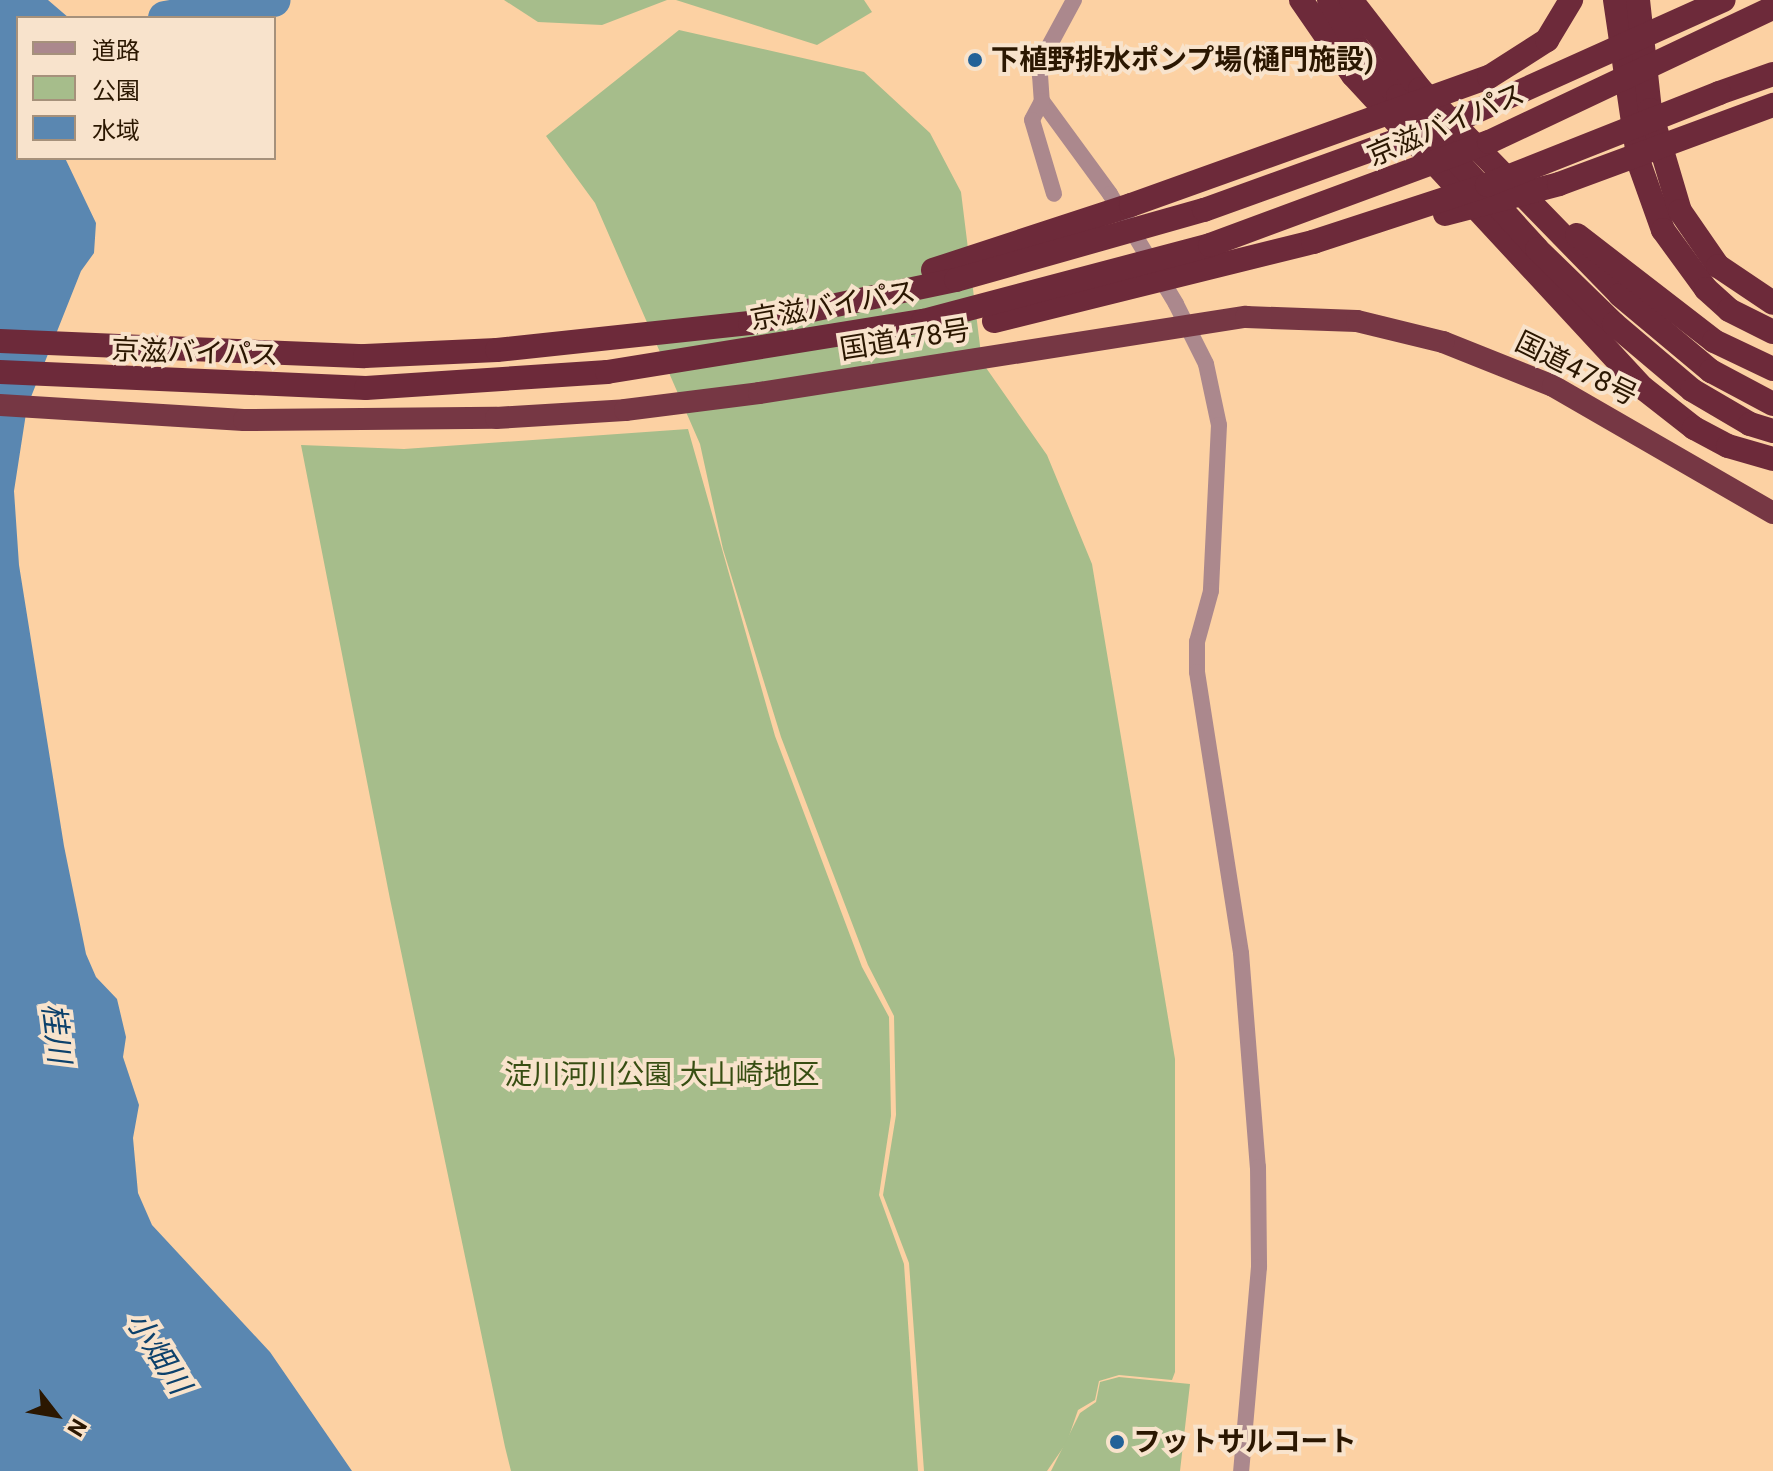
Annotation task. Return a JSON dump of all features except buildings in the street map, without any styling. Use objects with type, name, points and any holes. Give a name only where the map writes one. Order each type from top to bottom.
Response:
[{"type":"highway","points":[[1301,0],[1353,75],[1643,388],[1694,428],[1728,446],[1773,459]]},
{"type":"highway","points":[[1329,0],[1359,50],[1398,96],[1537,249],[1614,324]]},
{"type":"highway","points":[[1351,0],[1400,65],[1509,182],[1654,326],[1730,384],[1773,404]]},
{"type":"highway","points":[[1365,0],[1400,65]]},
{"type":"highway","points":[[750,323],[1010,247],[1452,91],[1532,53],[1559,24],[1571,0]]},
{"type":"highway","points":[[1615,0],[1639,163],[1663,230],[1706,289],[1729,310],[1773,332]]},
{"type":"highway","points":[[1638,0],[1650,110],[1680,211],[1718,266],[1773,303]]},
{"type":"highway","points":[[1622,49],[1706,0]]},
{"type":"highway","points":[[1622,49],[1724,0]]},
{"type":"highway","points":[[1762,0],[1773,6]]},
{"type":"highway","name":"京滋バイパス","points":[[0,372],[366,388],[607,372],[845,336],[1108,276],[1414,173],[1635,75],[1773,6]]},
{"type":"highway","name":"京滋バイパス","points":[[0,341],[365,356],[497,350],[750,323],[987,272],[1204,210],[1360,156],[1622,49]]},
{"type":"highway","points":[[1313,242],[1487,185],[1773,74]]},
{"type":"highway","points":[[607,372],[705,368],[926,334],[1145,287],[1313,242],[1559,184],[1773,105]]},
{"type":"highway","points":[[1509,182],[1714,341],[1773,369]]},
{"type":"highway","points":[[1487,220],[1711,402],[1773,431]]},
{"type":"highway","name":"国道478号","points":[[0,405],[244,420],[496,418],[744,395],[1246,317],[1357,321],[1443,342],[1553,386],[1773,513]]},
{"type":"street","points":[[1074,0],[1047,50],[1040,75],[1042,101],[1110,194],[1206,364],[1219,425],[1211,591],[1197,642],[1197,672],[1221,797],[1241,953],[1258,1167],[1259,1267],[1241,1471]]},
{"type":"street","points":[[1042,101],[1032,120],[1054,194]]},
{"type":"street","points":[[1188,654],[1197,672]]},
{"type":"green space","points":[[504,0],[667,0],[602,25],[538,22]]},
{"type":"green space","points":[[676,0],[864,0],[872,12],[817,45]]},
{"type":"green space","points":[[679,30],[864,72],[930,133],[961,192],[982,362],[1047,455],[1092,564],[1175,1059],[1175,1372],[1172,1380],[1119,1375],[1099,1381],[1095,1400],[1078,1410],[1067,1442],[1047,1471],[924,1471],[909,1263],[883,1195],[896,1115],[894,1016],[868,965],[781,737],[723,549],[700,444],[595,203],[546,136]]},
{"type":"green space","name":"淀川河川公園 大山崎地区","points":[[688,429],[775,736],[862,967],[889,1017],[891,1116],[879,1195],[904,1264],[918,1471],[511,1471],[505,1447],[390,899],[301,445],[404,449]]},
{"type":"green space","points":[[1119,1377],[1190,1384],[1180,1471],[1051,1471],[1080,1413],[1096,1402],[1100,1382]]},
{"type":"water","points":[[0,0],[48,0],[67,16],[16,16],[16,160],[66,160],[96,223],[94,253],[81,271],[27,407],[14,491],[19,565],[64,846],[86,954],[96,977],[117,999],[126,1037],[123,1057],[139,1105],[133,1138],[138,1193],[152,1225],[270,1352],[352,1471],[0,1471]]},
{"type":"waterway","points":[[177,16],[274,0]]},
{"type":"place","name":"下植野排水ポンプ場(樋門施設)","points":[[975,60]]},
{"type":"place","name":"フットサルコート","points":[[1117,1442]]},
{"type":"water label","name":"桂川","points":[[56,1033]]},
{"type":"water label","name":"小畑川","points":[[158,1353]]}]
